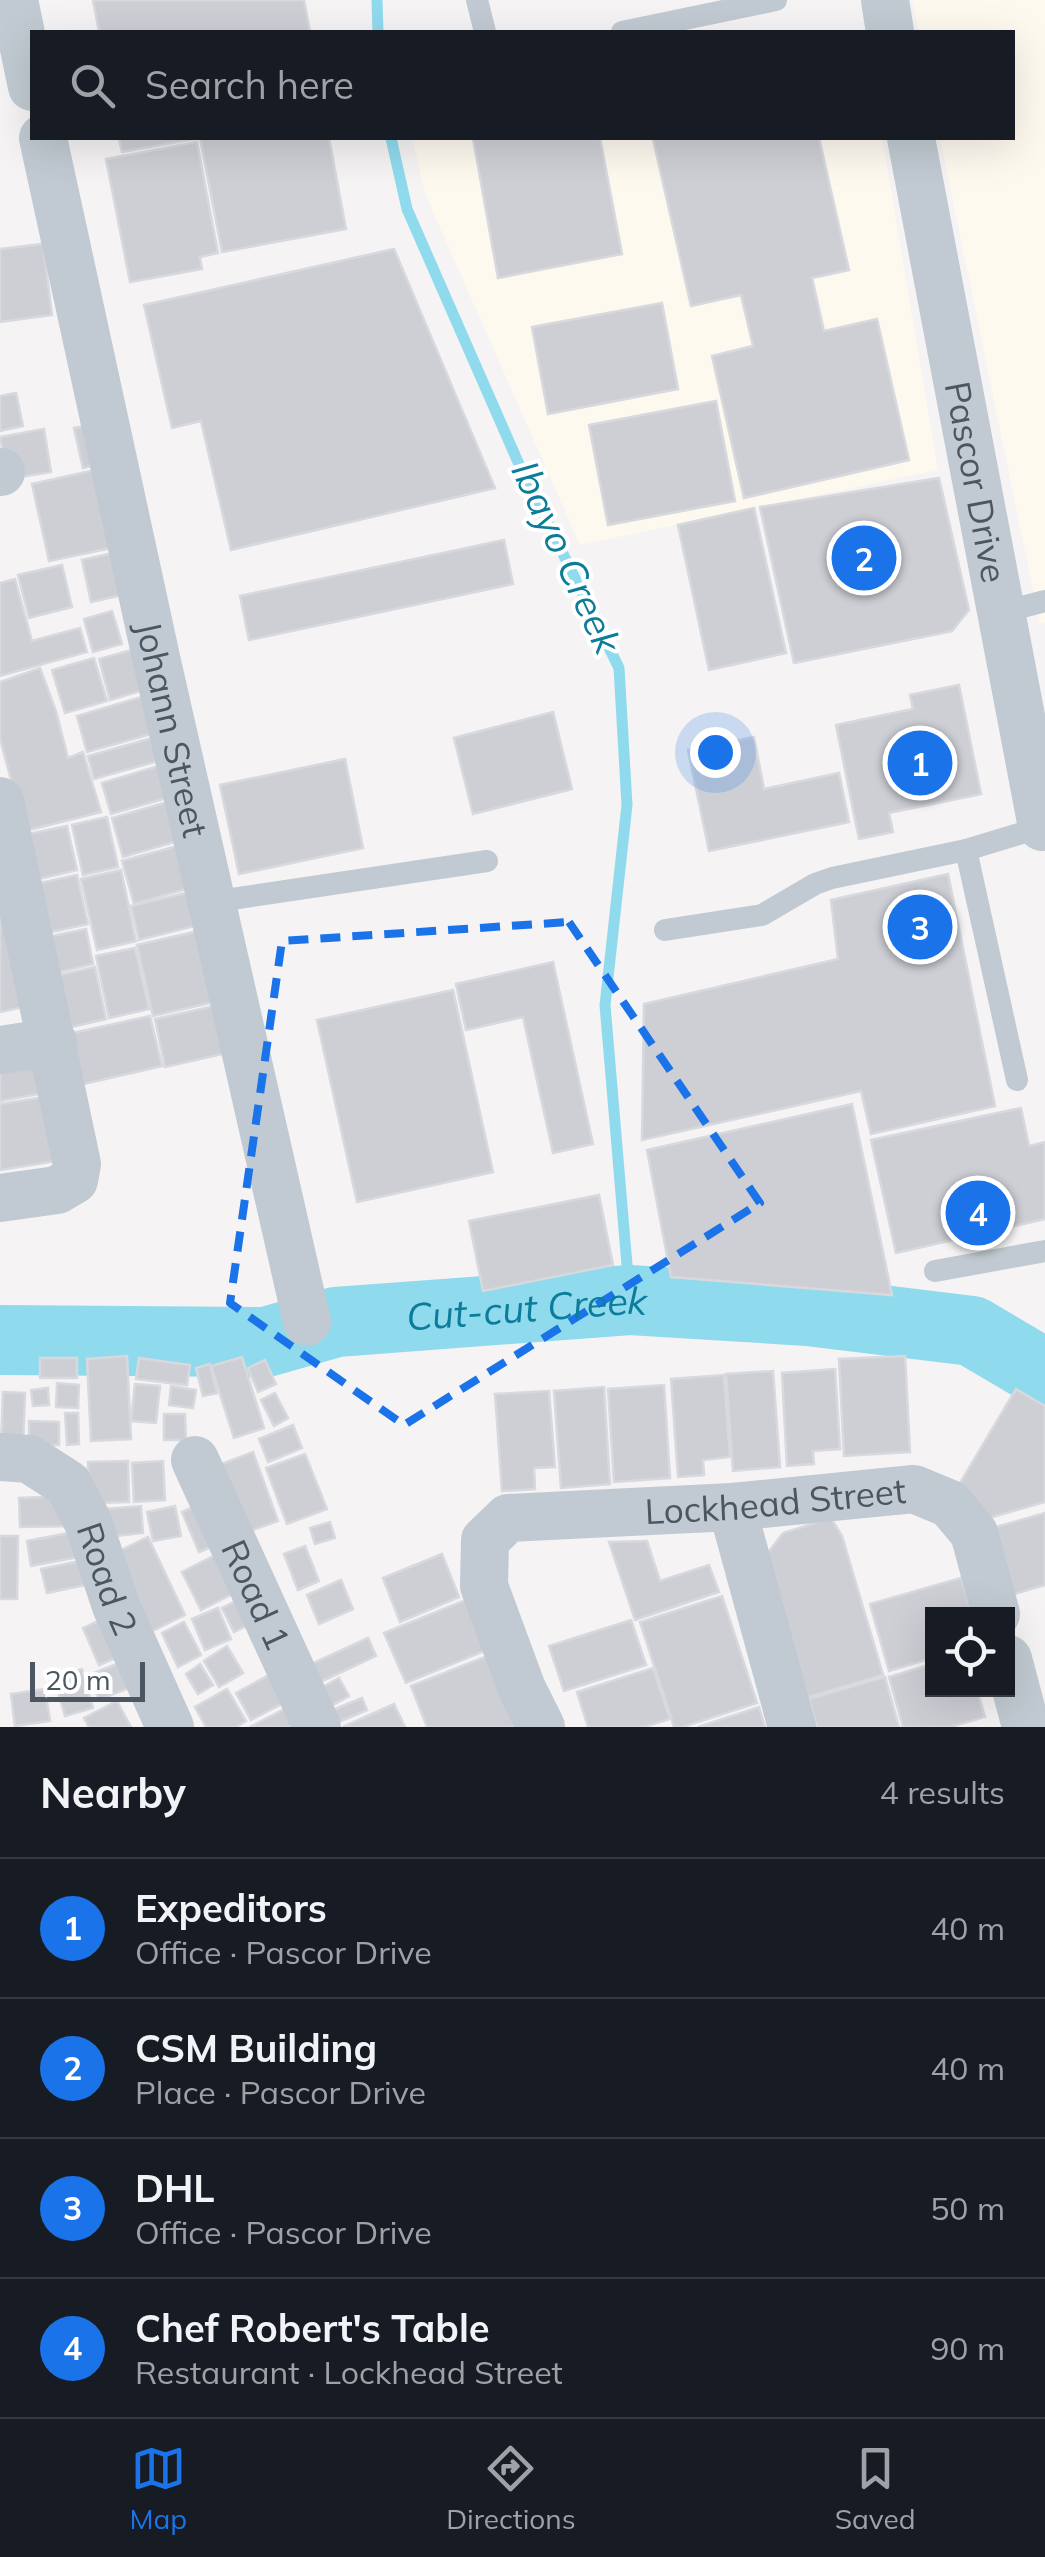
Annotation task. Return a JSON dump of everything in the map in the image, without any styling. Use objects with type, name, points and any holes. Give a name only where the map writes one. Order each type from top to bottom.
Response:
[{"type":"street","points":[[14,0],[30,77]]},
{"type":"street","points":[[885,0],[890,30]]},
{"type":"street","name":"Johann Street","points":[[44,140],[157,662],[307,1322]]},
{"type":"street","name":"Pascor Drive","points":[[911,140],[1044,832]]},
{"type":"street","points":[[0,801],[77,1164],[74,1180],[58,1190],[0,1198]]},
{"type":"street","points":[[0,1050],[52,1042]]},
{"type":"street","name":"Road 2","points":[[0,1457],[29,1459],[68,1484],[88,1522],[116,1606],[170,1727]]},
{"type":"street","name":"Road 1","points":[[196,1460],[317,1727]]},
{"type":"street","name":"Lockhead Street","points":[[541,1727],[522,1689],[484,1586],[485,1540],[508,1518],[732,1507],[914,1489],[950,1504],[974,1533],[994,1607]]},
{"type":"street","points":[[732,1507],[792,1727]]},
{"type":"street","points":[[1015,1685],[1026,1727]]},
{"type":"lane","points":[[476,0],[484,30]]},
{"type":"lane","points":[[632,30],[776,0]]},
{"type":"lane","points":[[1000,613],[1045,601]]},
{"type":"lane","points":[[665,930],[762,915],[832,878],[1044,832]]},
{"type":"lane","points":[[966,850],[1018,1080]]},
{"type":"lane","points":[[212,902],[487,862]]},
{"type":"lane","points":[[935,1271],[1045,1251]]},
{"type":"highlighted area","points":[[569,922],[760,1203],[404,1425],[230,1303],[282,941]]},
{"type":"shaded area","points":[[912,0],[1045,0],[1045,623],[1040,624],[940,140],[1015,140],[1015,30],[919,30]]},
{"type":"shaded area","points":[[412,140],[882,140],[938,470],[580,545],[426,196]]},
{"type":"building","points":[[93,0],[304,0],[310,30],[99,30]]},
{"type":"building","points":[[119,140],[189,140],[122,152]]},
{"type":"building","points":[[200,140],[329,140],[346,229],[222,252]]},
{"type":"building","points":[[473,140],[600,140],[622,254],[498,278]]},
{"type":"building","points":[[653,140],[819,140],[849,270],[812,278],[824,331],[877,319],[909,460],[744,498],[712,356],[753,346],[741,295],[691,306]]},
{"type":"building","points":[[197,142],[218,253],[200,257],[202,269],[130,282],[106,159]]},
{"type":"building","points":[[43,244],[52,315],[0,322],[0,249]]},
{"type":"building","points":[[394,249],[495,488],[231,550],[201,421],[172,428],[144,305]]},
{"type":"building","points":[[662,303],[678,389],[548,414],[532,327]]},
{"type":"building","points":[[16,393],[23,426],[0,431],[0,396]]},
{"type":"building","points":[[716,401],[735,501],[608,525],[589,425]]},
{"type":"building","points":[[97,424],[104,463],[83,468],[74,428]]},
{"type":"building","points":[[44,429],[51,472],[8,479],[0,437]]},
{"type":"building","points":[[104,468],[121,546],[49,561],[32,484]]},
{"type":"building","points":[[939,478],[969,610],[952,631],[794,663],[760,507]]},
{"type":"building","points":[[754,508],[786,653],[709,670],[678,525]]},
{"type":"building","points":[[504,540],[513,584],[249,640],[240,596]]},
{"type":"building","points":[[122,551],[131,593],[91,602],[82,560]]},
{"type":"building","points":[[62,565],[72,607],[29,618],[18,575]]},
{"type":"building","points":[[15,579],[32,641],[80,628],[87,652],[0,676],[0,583]]},
{"type":"building","points":[[112,611],[122,644],[93,652],[84,619]]},
{"type":"building","points":[[142,647],[154,687],[110,700],[99,659]]},
{"type":"building","points":[[94,658],[107,701],[65,713],[52,670]]},
{"type":"building","points":[[40,668],[68,758],[83,752],[101,812],[25,831],[0,739],[0,682]]},
{"type":"building","points":[[959,685],[981,794],[889,813],[893,832],[859,839],[836,725],[913,709],[910,695]]},
{"type":"building","points":[[148,695],[159,732],[87,752],[77,716]]},
{"type":"building","points":[[553,712],[572,789],[473,814],[454,738]]},
{"type":"building","points":[[159,736],[165,759],[94,779],[88,756]]},
{"type":"building","points":[[754,737],[764,789],[839,773],[849,822],[709,851],[688,750]]},
{"type":"building","points":[[345,759],[363,848],[239,874],[220,785]]},
{"type":"building","points":[[165,764],[174,796],[111,814],[102,783]]},
{"type":"building","points":[[174,800],[185,839],[123,857],[112,818]]},
{"type":"building","points":[[107,817],[118,867],[83,875],[72,825]]},
{"type":"building","points":[[67,826],[77,870],[34,880],[24,835]]},
{"type":"building","points":[[181,845],[193,887],[134,904],[122,861]]},
{"type":"building","points":[[121,870],[136,941],[97,950],[81,879]]},
{"type":"building","points":[[948,874],[995,1106],[871,1134],[861,1091],[642,1140],[644,1004],[838,959],[831,900]]},
{"type":"building","points":[[77,875],[88,924],[42,934],[31,885]]},
{"type":"building","points":[[194,891],[202,924],[139,940],[131,906]]},
{"type":"building","points":[[0,896],[23,1007],[0,1012]]},
{"type":"building","points":[[86,929],[93,964],[51,974],[43,938]]},
{"type":"building","points":[[198,931],[214,1002],[153,1016],[137,945]]},
{"type":"building","points":[[135,948],[149,1009],[109,1018],[96,956]]},
{"type":"building","points":[[553,962],[593,1144],[553,1153],[523,1017],[466,1030],[456,984]]},
{"type":"building","points":[[95,967],[106,1019],[63,1029],[51,977]]},
{"type":"building","points":[[453,990],[493,1172],[357,1202],[317,1020]]},
{"type":"building","points":[[224,1004],[235,1051],[165,1067],[155,1019]]},
{"type":"building","points":[[150,1016],[162,1066],[75,1086],[64,1035]]},
{"type":"building","points":[[37,1056],[44,1093],[0,1101],[0,1062]]},
{"type":"building","points":[[45,1097],[56,1161],[0,1170],[0,1104]]},
{"type":"building","points":[[852,1104],[892,1295],[671,1277],[647,1150]]},
{"type":"building","points":[[1021,1108],[1029,1146],[1045,1142],[1045,1219],[896,1253],[871,1140]]},
{"type":"building","points":[[599,1195],[613,1265],[483,1291],[469,1221]]},
{"type":"building","points":[[127,1356],[131,1439],[91,1441],[87,1359]]},
{"type":"building","points":[[905,1356],[910,1452],[844,1456],[839,1359]]},
{"type":"building","points":[[242,1357],[264,1428],[234,1438],[211,1366]]},
{"type":"building","points":[[40,1358],[77,1358],[77,1378],[40,1378]]},
{"type":"building","points":[[139,1358],[190,1365],[187,1385],[136,1379]]},
{"type":"building","points":[[265,1360],[276,1384],[258,1392],[248,1368]]},
{"type":"building","points":[[210,1364],[217,1393],[203,1396],[196,1368]]},
{"type":"building","points":[[835,1369],[840,1449],[813,1451],[814,1464],[787,1466],[782,1373]]},
{"type":"building","points":[[773,1371],[780,1467],[733,1471],[726,1374]]},
{"type":"building","points":[[724,1375],[730,1457],[703,1460],[704,1475],[678,1477],[671,1379]]},
{"type":"building","points":[[57,1383],[79,1385],[78,1408],[56,1407]]},
{"type":"building","points":[[135,1384],[160,1386],[156,1423],[131,1421]]},
{"type":"building","points":[[664,1385],[670,1478],[614,1482],[608,1389]]},
{"type":"building","points":[[171,1386],[196,1390],[193,1408],[169,1405]]},
{"type":"building","points":[[604,1387],[610,1484],[561,1488],[554,1391]]},
{"type":"building","points":[[48,1388],[49,1405],[33,1406],[31,1390]]},
{"type":"building","points":[[1016,1389],[1045,1406],[1045,1502],[978,1521],[954,1493]]},
{"type":"building","points":[[549,1391],[555,1467],[534,1468],[535,1489],[502,1491],[495,1394]]},
{"type":"building","points":[[3,1392],[25,1393],[23,1445],[1,1445]]},
{"type":"building","points":[[275,1393],[288,1418],[274,1426],[261,1400]]},
{"type":"building","points":[[65,1413],[78,1413],[79,1444],[67,1445]]},
{"type":"building","points":[[164,1414],[185,1414],[186,1440],[164,1440]]},
{"type":"building","points":[[29,1421],[59,1422],[59,1445],[29,1445]]},
{"type":"building","points":[[293,1425],[302,1448],[268,1462],[259,1439]]},
{"type":"building","points":[[253,1452],[278,1521],[244,1533],[219,1465]]},
{"type":"building","points":[[305,1454],[327,1509],[287,1524],[266,1468]]},
{"type":"building","points":[[128,1461],[129,1502],[89,1503],[88,1462]]},
{"type":"building","points":[[163,1461],[165,1500],[134,1502],[132,1463]]},
{"type":"building","points":[[72,1496],[73,1526],[20,1527],[19,1498]]},
{"type":"building","points":[[205,1502],[223,1542],[199,1552],[182,1512]]},
{"type":"building","points":[[141,1506],[143,1533],[98,1538],[95,1510]]},
{"type":"building","points":[[175,1506],[181,1536],[153,1541],[147,1512]]},
{"type":"building","points":[[1045,1513],[1045,1585],[1001,1598],[982,1531]]},
{"type":"building","points":[[831,1518],[842,1536],[883,1675],[802,1699],[762,1560],[783,1533]]},
{"type":"building","points":[[330,1522],[335,1538],[315,1544],[310,1528]]},
{"type":"building","points":[[84,1530],[89,1555],[31,1566],[27,1541]]},
{"type":"building","points":[[0,1536],[18,1536],[17,1599],[0,1599]]},
{"type":"building","points":[[148,1537],[185,1615],[144,1635],[107,1557]]},
{"type":"building","points":[[647,1541],[660,1581],[709,1565],[719,1592],[635,1620],[609,1542]]},
{"type":"building","points":[[305,1546],[319,1581],[298,1590],[284,1554]]},
{"type":"building","points":[[231,1547],[250,1585],[201,1610],[182,1572]]},
{"type":"building","points":[[442,1554],[459,1597],[400,1622],[383,1578]]},
{"type":"building","points":[[90,1559],[95,1583],[47,1593],[41,1569]]},
{"type":"building","points":[[961,1578],[970,1607],[925,1607],[925,1660],[889,1671],[870,1604]]},
{"type":"building","points":[[341,1580],[353,1609],[319,1624],[307,1595]]},
{"type":"building","points":[[248,1595],[260,1619],[234,1632],[222,1608]]},
{"type":"building","points":[[722,1596],[757,1703],[674,1727],[640,1622]]},
{"type":"building","points":[[473,1597],[494,1647],[406,1683],[384,1633]]},
{"type":"building","points":[[218,1608],[231,1639],[205,1650],[192,1619]]},
{"type":"building","points":[[109,1616],[125,1654],[99,1665],[83,1628]]},
{"type":"building","points":[[631,1620],[646,1665],[564,1691],[549,1646]]},
{"type":"building","points":[[184,1622],[201,1655],[178,1667],[162,1633]]},
{"type":"building","points":[[368,1638],[376,1656],[318,1683],[309,1665]]},
{"type":"building","points":[[227,1646],[243,1673],[219,1687],[204,1661]]},
{"type":"building","points":[[492,1654],[521,1727],[427,1727],[411,1686]]},
{"type":"building","points":[[129,1659],[139,1684],[99,1700],[89,1675]]},
{"type":"building","points":[[200,1664],[213,1685],[198,1694],[186,1674]]},
{"type":"building","points":[[925,1666],[925,1697],[979,1697],[985,1717],[950,1727],[903,1727],[889,1677]]},
{"type":"building","points":[[284,1667],[299,1695],[251,1720],[236,1693]]},
{"type":"building","points":[[653,1668],[670,1719],[644,1727],[588,1727],[577,1692]]},
{"type":"building","points":[[82,1669],[93,1708],[65,1716],[54,1677]]},
{"type":"building","points":[[885,1677],[899,1727],[817,1727],[809,1699]]},
{"type":"building","points":[[339,1678],[349,1696],[329,1707],[319,1689]]},
{"type":"building","points":[[45,1689],[50,1721],[15,1726],[11,1694]]},
{"type":"building","points":[[227,1689],[246,1721],[236,1727],[206,1727],[195,1707]]},
{"type":"building","points":[[362,1698],[367,1710],[339,1722],[333,1710]]},
{"type":"building","points":[[117,1701],[131,1727],[89,1727],[84,1718]]},
{"type":"building","points":[[296,1703],[309,1727],[250,1727]]},
{"type":"building","points":[[394,1704],[405,1727],[343,1727]]},
{"type":"building","points":[[759,1707],[765,1727],[698,1727]]},
{"type":"waterway","name":"Ibayo Creek","points":[[377,0],[378,30]]},
{"type":"waterway","name":"Ibayo Creek","points":[[391,140],[407,209],[518,462],[619,668],[627,805],[605,1005],[630,1300]]},
{"type":"waterway","name":"Cut-cut Creek","points":[[0,1340],[266,1342],[336,1322],[630,1300],[808,1311],[972,1331],[1045,1374]]},
{"type":"place","name":"CSM Building","points":[[864,558]]},
{"type":"place","name":"Expeditors","points":[[920,763]]},
{"type":"place","name":"DHL","points":[[920,927]]},
{"type":"place","name":"Chef Robert's Table","points":[[978,1213]]}]
